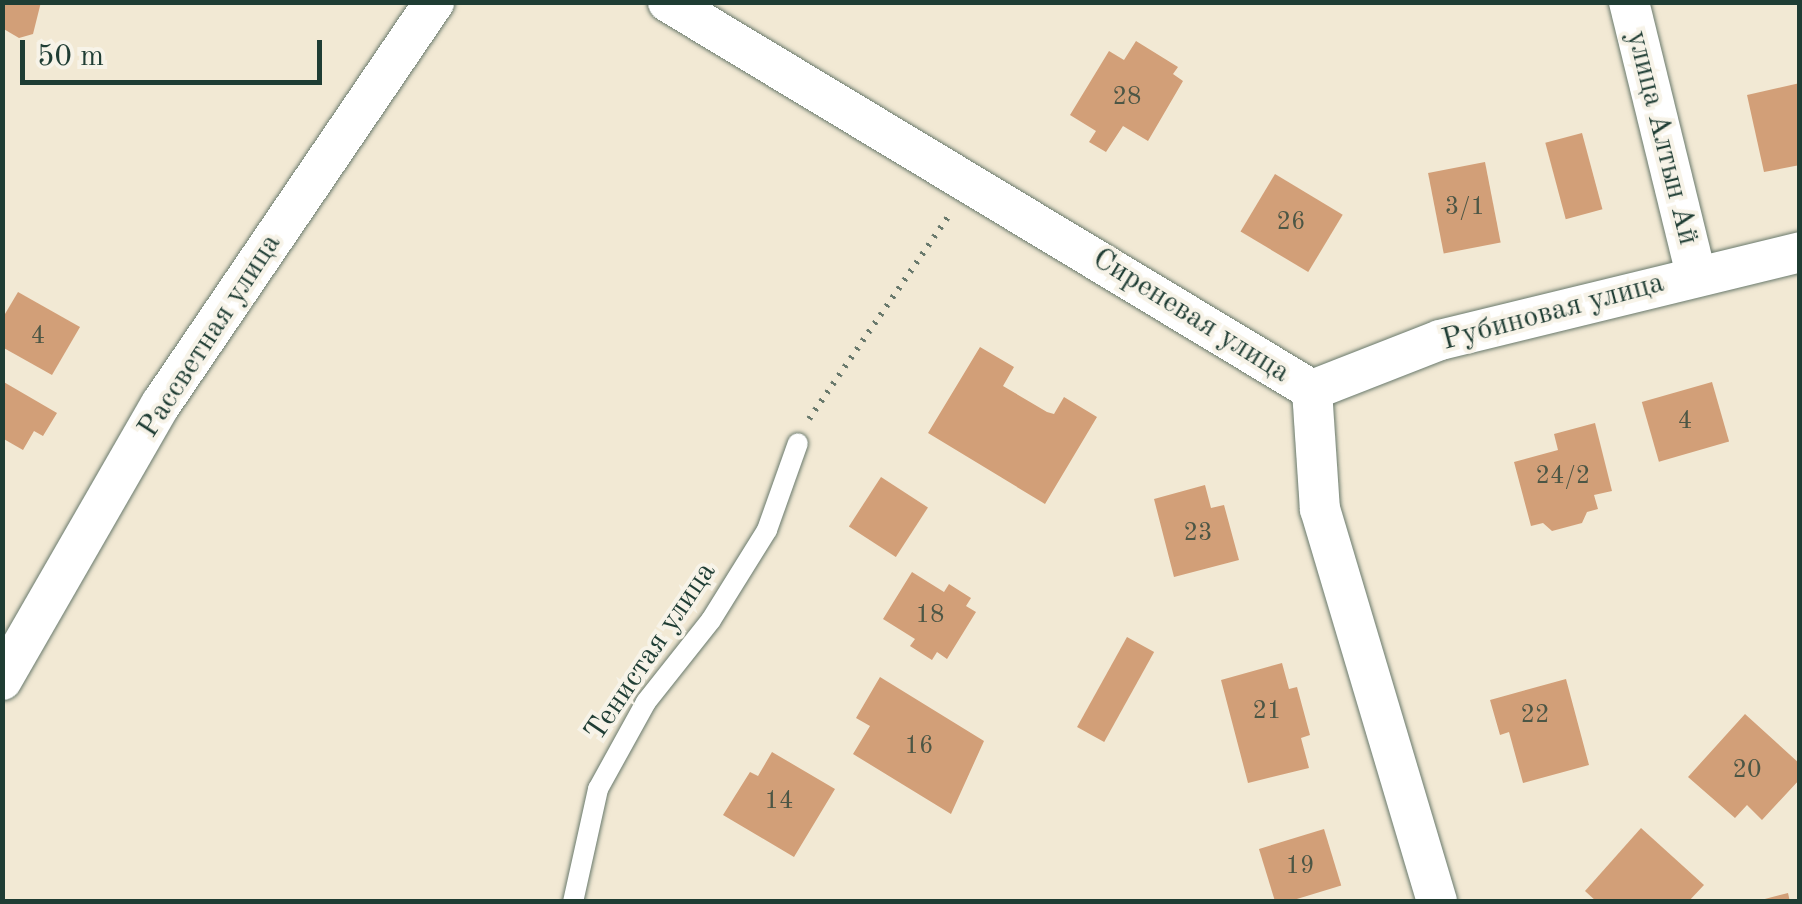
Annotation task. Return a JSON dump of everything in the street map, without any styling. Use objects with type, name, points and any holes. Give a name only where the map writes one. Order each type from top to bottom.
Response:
[{"type":"street","name":"Рассветная улица","points":[[2,680],[161,404],[434,2]]},
{"type":"street","name":"Сиреневая улица","points":[[668,2],[722,14],[971,180],[1312,390],[1320,509],[1437,902]]},
{"type":"street","name":"улица Алтын Ай","points":[[1629,2],[1696,274]]},
{"type":"street","name":"Рубиновая улица","points":[[1312,390],[1440,340],[1696,274],[1800,252]]},
{"type":"lane","name":"Тенистая улица","points":[[573,902],[598,788],[646,702],[711,620],[767,530],[798,443]]},
{"type":"path","points":[[798,443],[821,396],[892,303],[971,180]]},
{"type":"building","points":[[2,2],[41,2],[33,34],[19,38],[2,28]]},
{"type":"building","points":[[1136,41],[1178,67],[1173,74],[1183,81],[1148,141],[1123,126],[1106,152],[1089,142],[1096,131],[1070,115],[1109,51],[1124,60]]},
{"type":"building","points":[[1800,83],[1800,165],[1764,172],[1747,95]]},
{"type":"building","points":[[1582,133],[1602,209],[1566,219],[1545,143]]},
{"type":"building","points":[[1485,162],[1501,242],[1444,254],[1428,173]]},
{"type":"building","points":[[1275,174],[1343,215],[1308,272],[1240,231]]},
{"type":"building","points":[[18,292],[80,327],[52,375],[2,347],[2,319]]},
{"type":"building","points":[[980,347],[1014,367],[1003,386],[1047,412],[1054,414],[1064,397],[1097,417],[1045,504],[928,433]]},
{"type":"building","points":[[2,381],[57,413],[43,436],[34,431],[23,450],[2,438]]},
{"type":"building","points":[[1712,382],[1729,442],[1659,462],[1642,402]]},
{"type":"building","points":[[1595,423],[1612,491],[1594,495],[1598,509],[1587,512],[1582,523],[1552,531],[1543,523],[1531,526],[1514,462],[1558,450],[1554,434]]},
{"type":"building","points":[[881,477],[928,507],[896,557],[849,526]]},
{"type":"building","points":[[1205,485],[1211,508],[1224,505],[1239,560],[1174,577],[1154,499]]},
{"type":"building","points":[[912,572],[944,592],[949,584],[971,598],[966,606],[976,612],[947,659],[937,652],[932,660],[910,646],[915,639],[883,619]]},
{"type":"building","points":[[1127,637],[1154,652],[1104,742],[1077,727]]},
{"type":"building","points":[[1282,663],[1289,689],[1297,687],[1310,735],[1301,738],[1309,768],[1248,783],[1221,680]]},
{"type":"building","points":[[880,677],[984,741],[951,814],[853,754],[870,726],[856,718]]},
{"type":"building","points":[[1566,679],[1589,765],[1523,783],[1509,732],[1500,735],[1490,700]]},
{"type":"building","points":[[1745,714],[1800,764],[1800,779],[1762,820],[1747,805],[1735,818],[1688,777]]},
{"type":"building","points":[[772,752],[835,789],[794,857],[723,815],[750,772],[758,776]]},
{"type":"building","points":[[1641,828],[1704,885],[1688,902],[1597,902],[1585,891]]},
{"type":"building","points":[[1324,829],[1341,885],[1275,902],[1259,849]]},
{"type":"building","points":[[1788,893],[1790,902],[1761,902],[1761,900]]}]
